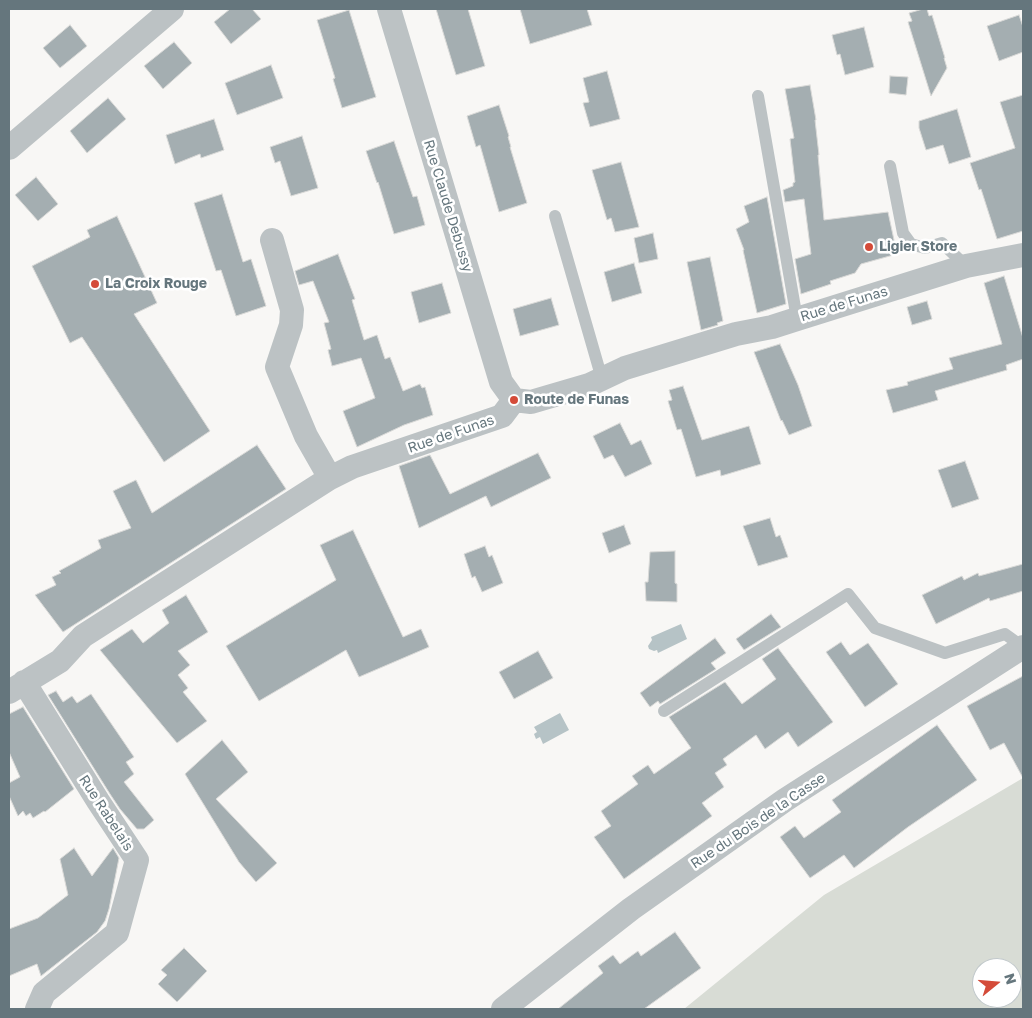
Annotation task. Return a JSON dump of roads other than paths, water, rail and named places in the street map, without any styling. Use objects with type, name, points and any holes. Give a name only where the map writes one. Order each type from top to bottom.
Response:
[{"type":"street","points":[[9,148],[172,9]]},
{"type":"street","name":"Rue Claude Debussy","points":[[389,9],[501,382],[514,400]]},
{"type":"street","points":[[272,240],[292,310],[291,325],[277,367],[306,436],[330,478]]},
{"type":"street","name":"Rue de Funas","points":[[16,687],[60,661],[83,636],[330,478],[352,467],[502,416],[514,400],[531,402],[589,385],[634,365],[736,334],[797,319],[966,266],[1023,255]]},
{"type":"street","name":"Rue du Bois de la Casse","points":[[503,1009],[631,909],[785,800],[1023,647]]},
{"type":"street","name":"Rue Rabelais","points":[[16,687],[98,801],[137,860],[117,934],[44,993],[36,1009]]},
{"type":"lane","points":[[758,96],[797,319]]},
{"type":"lane","points":[[890,166],[903,232],[911,244],[925,248],[942,243],[966,266]]},
{"type":"lane","points":[[555,216],[602,379]]},
{"type":"lane","points":[[664,711],[848,594],[875,628],[945,653],[1005,634],[1023,647]]},
{"type":"place","name":"Ligier Store","points":[[869,247]]},
{"type":"place","name":"La Croix Rouge","points":[[95,284]]},
{"type":"place","name":"Route de Funas","points":[[514,400]]}]
